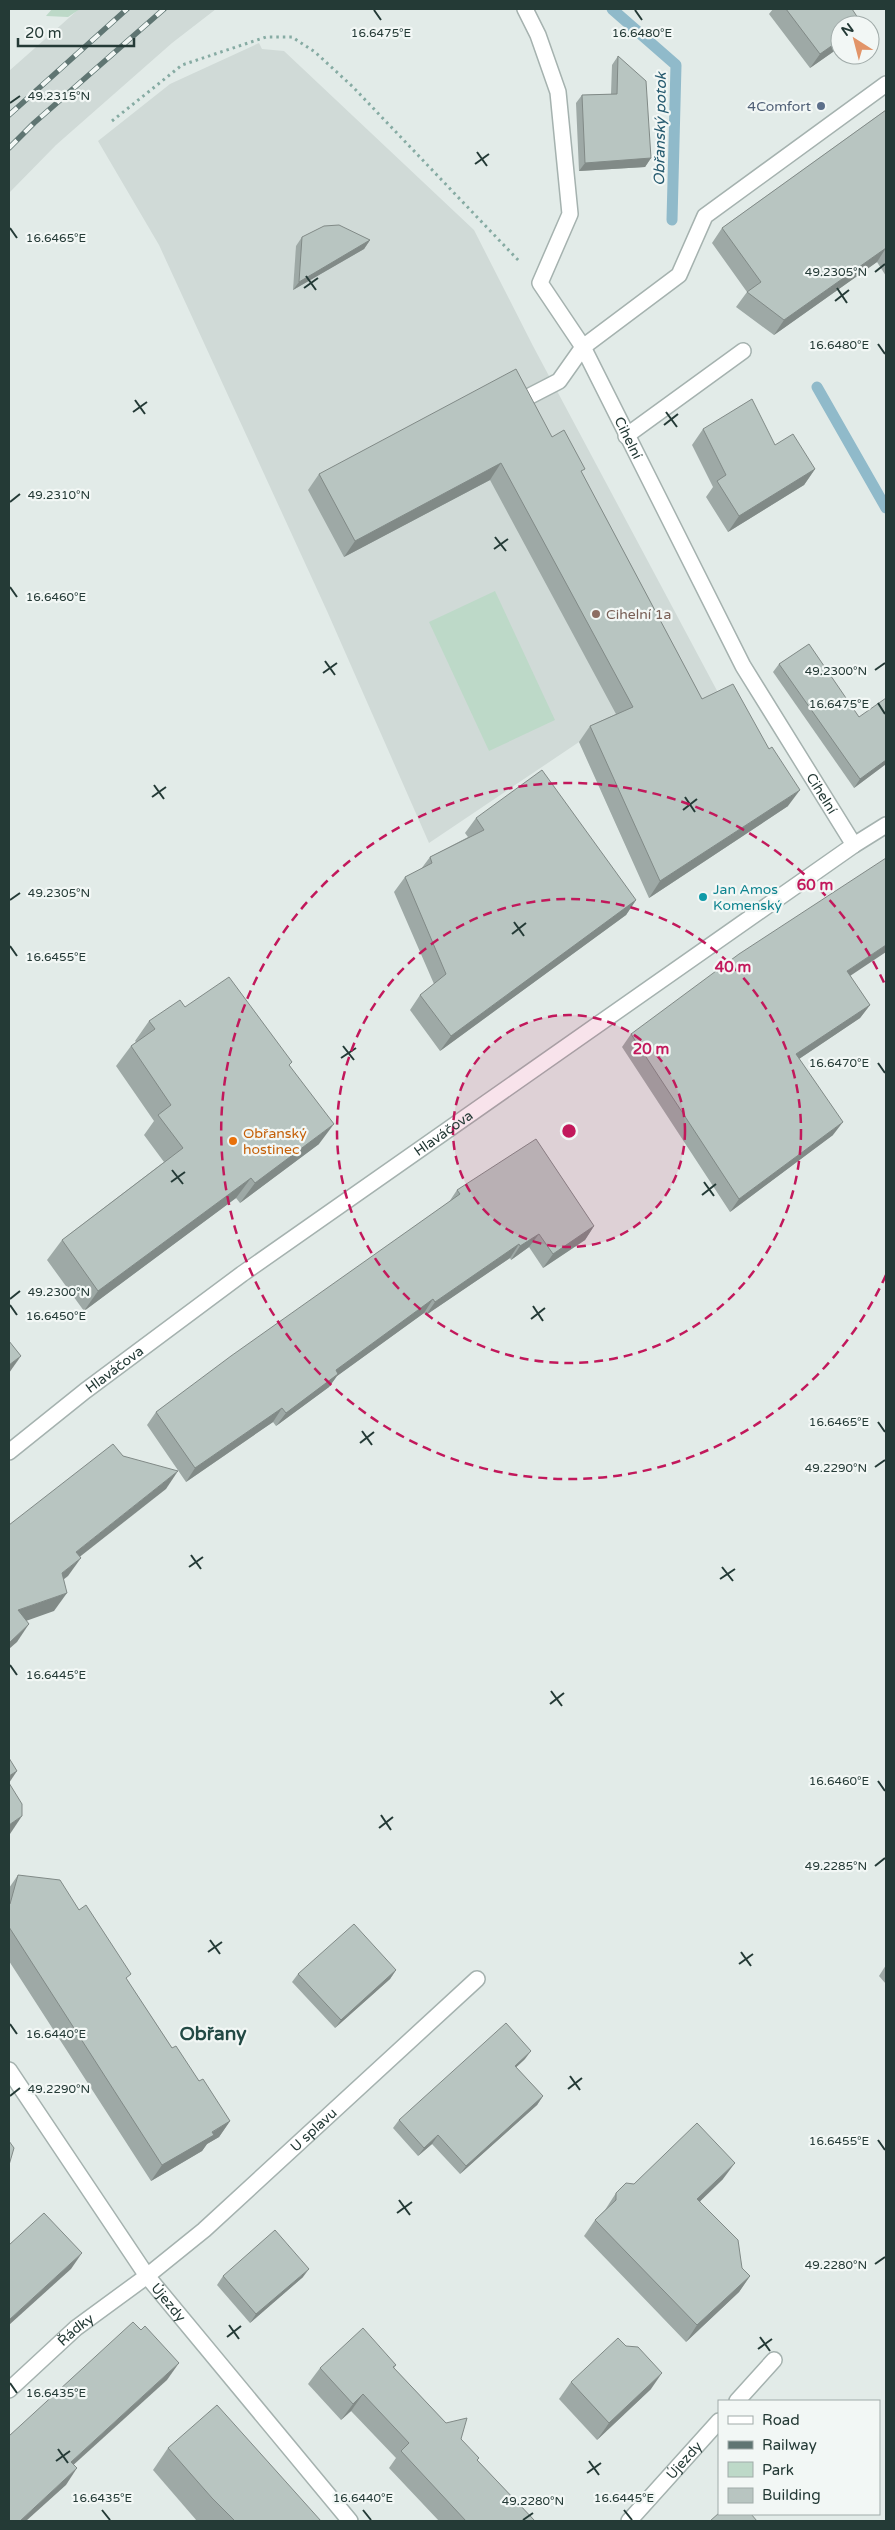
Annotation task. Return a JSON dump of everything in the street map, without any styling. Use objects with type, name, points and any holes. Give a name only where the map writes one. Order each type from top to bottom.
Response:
[{"type":"street","points":[[525,9],[538,35],[558,92],[570,214],[540,283]]},
{"type":"street","points":[[528,397],[560,380],[583,347],[679,275],[705,216],[886,84]]},
{"type":"street","name":"Cihelní","points":[[540,283],[583,347],[743,666],[854,845]]},
{"type":"street","points":[[626,436],[743,351]]},
{"type":"street","name":"Hlaváčova","points":[[9,1452],[85,1391],[242,1274],[854,845],[886,825]]},
{"type":"street","name":"U splavu","points":[[147,2276],[204,2230],[476,1979]]},
{"type":"street","name":"Újezdy","points":[[9,2070],[147,2276],[350,2521]]},
{"type":"street","name":"Řádky","points":[[9,2390],[76,2328],[147,2276]]},
{"type":"street","points":[[738,2400],[774,2360]]},
{"type":"street","name":"Újezdy","points":[[629,2521],[718,2423]]},
{"type":"path","points":[[112,122],[182,66],[266,37],[292,37],[315,52],[353,88],[540,283]]},
{"type":"shaded area","points":[[79,9],[216,9],[172,43],[56,145],[9,193],[9,71]]},
{"type":"shaded area","points":[[259,43],[262,49],[284,51],[474,230],[533,346],[722,700],[788,806],[652,896],[626,846],[579,742],[429,843],[327,611],[159,245],[98,141],[170,84]]},
{"type":"green space","points":[[52,9],[80,9],[68,17],[46,16]]},
{"type":"green space","points":[[495,591],[555,720],[489,751],[429,622]]},
{"type":"building","points":[[786,9],[852,9],[856,15],[830,15],[830,47],[820,54]]},
{"type":"building","points":[[618,56],[646,81],[651,158],[585,163],[582,95],[617,94]]},
{"type":"building","points":[[886,110],[886,248],[784,320],[747,292],[761,282],[722,228]]},
{"type":"building","points":[[339,225],[370,240],[299,282],[302,237],[324,226]]},
{"type":"building","points":[[516,369],[552,437],[564,430],[585,469],[581,471],[702,699],[733,684],[769,749],[772,747],[800,790],[660,881],[590,726],[633,707],[501,463],[355,541],[319,474]]},
{"type":"building","points":[[752,399],[775,445],[793,434],[815,469],[739,516],[717,481],[726,475],[703,429]]},
{"type":"building","points":[[809,644],[859,717],[886,698],[886,760],[860,779],[779,664]]},
{"type":"building","points":[[542,770],[636,900],[451,1036],[420,995],[446,974],[405,877],[432,863],[430,857],[484,830],[476,818]]},
{"type":"building","points":[[886,858],[886,945],[847,971],[870,1005],[796,1054],[843,1122],[739,1199],[631,1034],[739,954]]},
{"type":"building","points":[[229,977],[292,1062],[289,1065],[334,1124],[255,1183],[251,1178],[98,1291],[62,1240],[183,1148],[158,1115],[171,1105],[131,1046],[155,1029],[149,1021],[180,1000],[185,1007]]},
{"type":"building","points":[[536,1139],[594,1226],[553,1254],[539,1234],[520,1246],[519,1244],[435,1302],[433,1299],[336,1370],[338,1374],[286,1413],[282,1408],[195,1468],[156,1412],[231,1356],[460,1194],[457,1190]]},
{"type":"building","points":[[9,1341],[21,1356],[9,1365]]},
{"type":"building","points":[[113,1444],[123,1456],[178,1471],[76,1552],[81,1558],[62,1573],[67,1593],[18,1610],[29,1624],[9,1643],[9,1525]]},
{"type":"building","points":[[9,1758],[17,1771],[9,1776]]},
{"type":"building","points":[[9,1783],[22,1804],[22,1816],[9,1825]]},
{"type":"building","points":[[18,1875],[60,1880],[79,1910],[86,1905],[131,1974],[126,1978],[172,2048],[176,2046],[199,2081],[203,2079],[230,2121],[212,2132],[214,2135],[162,2165],[9,1927],[9,1905]]},
{"type":"building","points":[[354,1924],[396,1970],[341,2020],[298,1974]]},
{"type":"building","points":[[506,2023],[531,2051],[515,2066],[543,2096],[466,2166],[438,2135],[424,2148],[399,2120]]},
{"type":"building","points":[[697,2123],[735,2163],[697,2199],[738,2240],[742,2268],[750,2276],[697,2325],[595,2220],[616,2200],[616,2193],[626,2183],[634,2184]]},
{"type":"building","points":[[9,2141],[14,2148],[9,2165]]},
{"type":"building","points":[[44,2213],[82,2253],[9,2320],[9,2245]]},
{"type":"building","points":[[275,2230],[309,2269],[256,2314],[223,2276]]},
{"type":"building","points":[[133,2322],[141,2330],[145,2326],[179,2363],[71,2462],[77,2468],[20,2521],[9,2521],[9,2436]]},
{"type":"building","points":[[363,2328],[396,2365],[393,2367],[446,2423],[467,2418],[461,2439],[479,2458],[477,2460],[535,2521],[466,2521],[401,2451],[409,2443],[363,2394],[353,2404],[320,2368]]},
{"type":"building","points":[[618,2338],[626,2346],[638,2347],[662,2373],[609,2423],[571,2382]]},
{"type":"building","points":[[217,2405],[321,2521],[235,2521],[212,2498],[168,2448]]},
{"type":"building","points":[[718,2514],[752,2515],[757,2521],[710,2521]]},
{"type":"waterway","name":"Obřanský potok","points":[[612,9],[676,65],[672,220]]},
{"type":"waterway","name":"Obřanský potok","points":[[817,387],[886,508]]},
{"type":"railway","points":[[9,115],[127,9]]},
{"type":"railway","points":[[9,148],[34,123],[164,9]]},
{"type":"place","name":"4Comfort","points":[[821,106]]},
{"type":"place","name":"Cihelní 1a","points":[[596,614]]},
{"type":"place","name":"Jan Amos Komenský","points":[[703,897]]},
{"type":"place","name":"Obřanský hostinec","points":[[233,1141]]},
{"type":"district","name":"Obřany","points":[[213,2033]]}]
